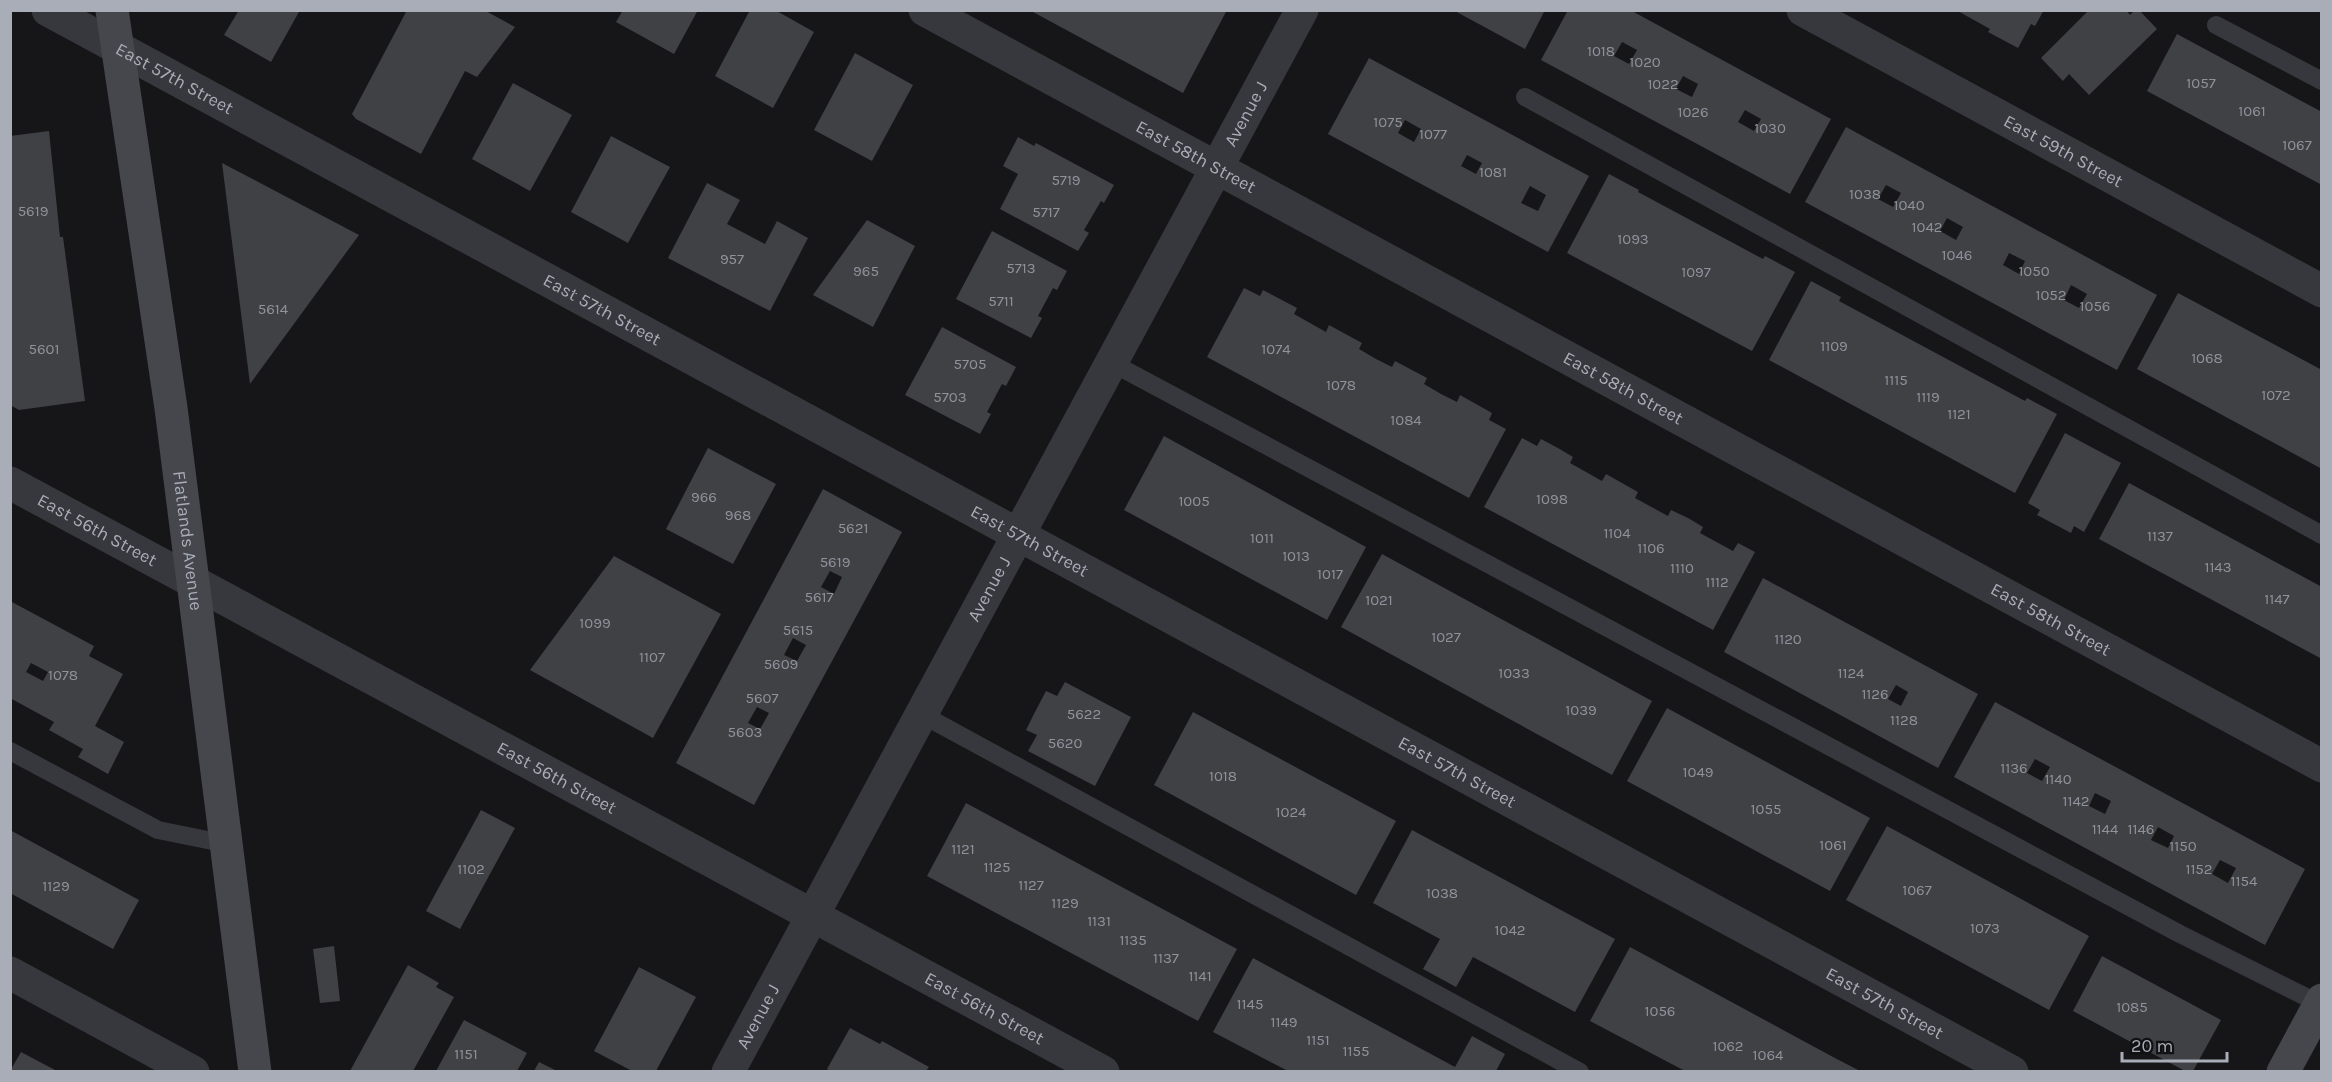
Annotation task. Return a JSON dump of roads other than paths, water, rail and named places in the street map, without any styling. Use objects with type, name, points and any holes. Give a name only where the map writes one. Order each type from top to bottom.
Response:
[{"type":"main road","name":"Flatlands Avenue","points":[[112,10],[171,408],[255,1071]]},
{"type":"main road","points":[[2283,1071],[2321,1003]]},
{"type":"street","name":"East 57th Street","points":[[48,10],[2012,1071]]},
{"type":"street","name":"East 58th Street","points":[[925,10],[2322,766]]},
{"type":"street","name":"Avenue J","points":[[728,1071],[1302,10]]},
{"type":"street","name":"East 59th Street","points":[[1803,10],[2322,291]]},
{"type":"street","name":"East 56th Street","points":[[10,483],[1103,1071]]},
{"type":"street","points":[[10,973],[193,1071]]},
{"type":"lane","points":[[2216,25],[2322,81]]},
{"type":"lane","points":[[1525,97],[2322,535]]},
{"type":"lane","points":[[1112,363],[2170,929],[2321,1003]]},
{"type":"lane","points":[[921,714],[1580,1071]]},
{"type":"lane","points":[[10,751],[158,830],[227,844]]}]
